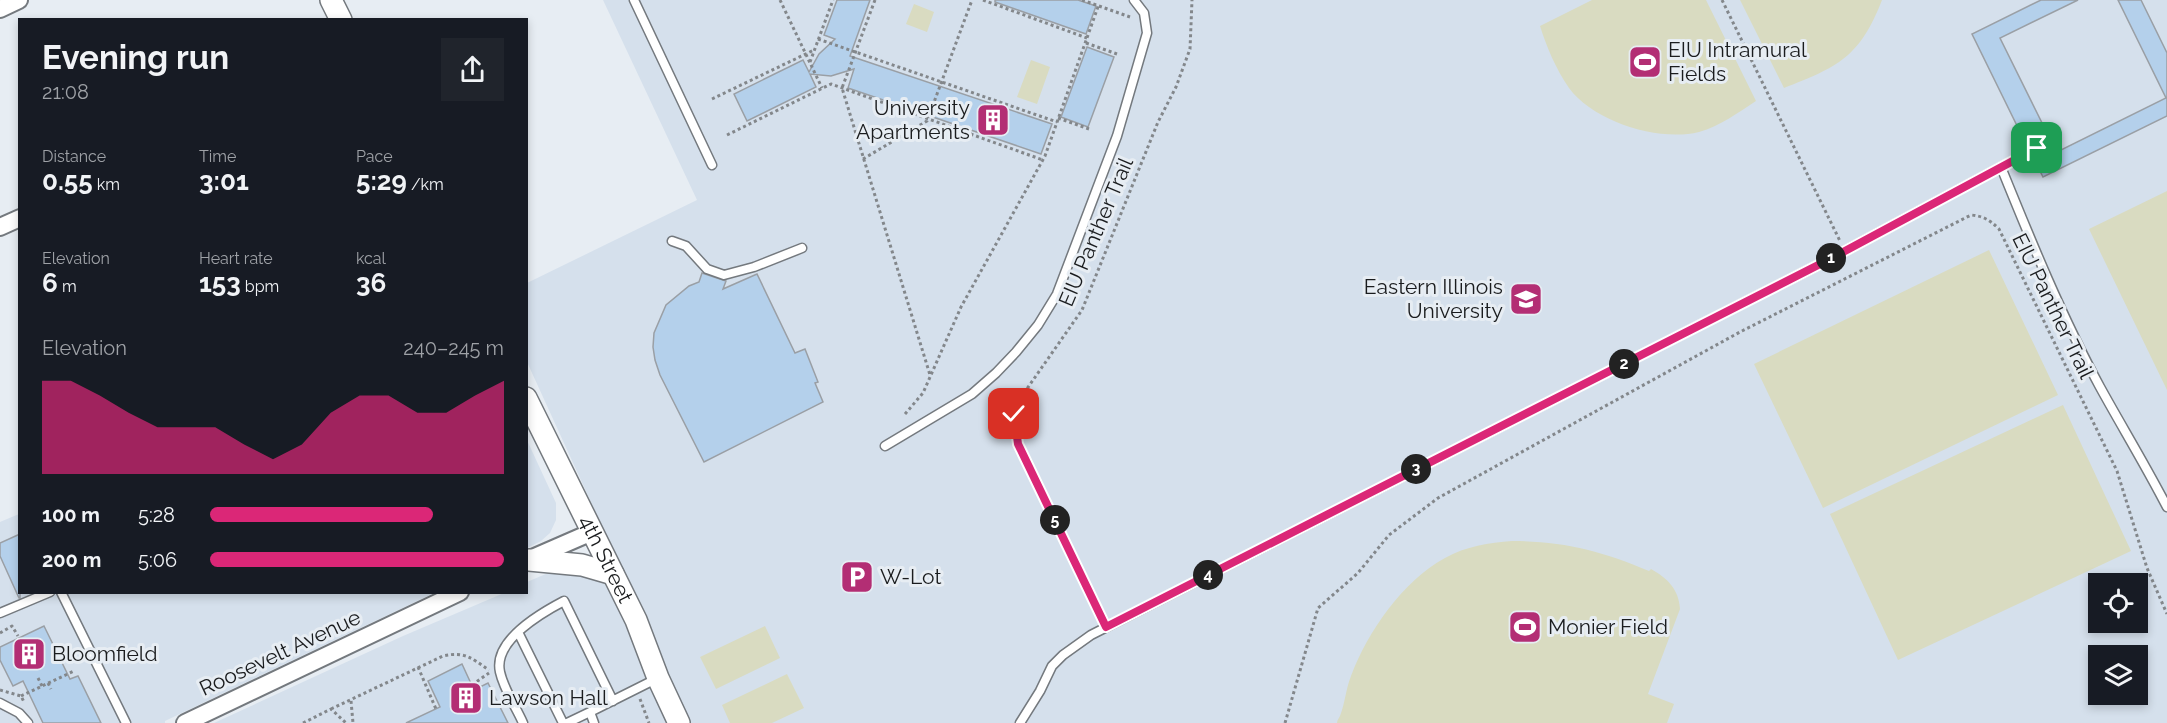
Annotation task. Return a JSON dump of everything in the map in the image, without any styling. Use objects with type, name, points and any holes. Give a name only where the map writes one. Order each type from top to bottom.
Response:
[{"type":"street","points":[[0,9],[19,0]]},
{"type":"street","points":[[331,0],[340,18]]},
{"type":"street","points":[[0,227],[18,219]]},
{"type":"street","name":"4th Street","points":[[528,402],[636,620],[658,678],[679,723]]},
{"type":"street","points":[[528,560],[592,532]]},
{"type":"street","points":[[528,560],[582,565],[613,574]]},
{"type":"street","name":"Roosevelt Avenue","points":[[185,723],[456,594]]},
{"type":"lane","points":[[634,0],[712,165]]},
{"type":"lane","points":[[885,446],[972,394],[996,373],[1038,325],[1057,294],[1117,136],[1147,33],[1144,13],[1134,0]]},
{"type":"lane","points":[[1020,723],[1052,666],[1063,654],[1091,635],[1845,251],[2037,148]]},
{"type":"lane","points":[[2001,167],[2036,252],[2100,386],[2167,507]]},
{"type":"lane","points":[[672,241],[686,246],[707,269],[724,275],[754,267],[802,248]]},
{"type":"lane","points":[[0,613],[45,594]]},
{"type":"lane","points":[[62,594],[126,723]]},
{"type":"lane","points":[[523,723],[500,672],[501,653],[519,632],[541,613],[564,601],[613,701]]},
{"type":"lane","points":[[519,632],[565,723],[658,678]]},
{"type":"lane","points":[[0,703],[19,713],[28,723]]},
{"type":"lane","points":[[590,712],[594,723]]},
{"type":"path","points":[[780,0],[822,88]]},
{"type":"path","points":[[810,62],[833,0]]},
{"type":"path","points":[[874,0],[842,88],[931,376]]},
{"type":"path","points":[[864,159],[927,122],[972,0]]},
{"type":"path","points":[[983,0],[1088,38]]},
{"type":"path","points":[[1082,0],[1130,17]]},
{"type":"path","name":"EIU Panther Trail","points":[[1106,627],[1018,444],[1014,414],[1024,393],[1082,310],[1158,122],[1176,87],[1190,50],[1192,0]]},
{"type":"path","points":[[1722,0],[1845,251]]},
{"type":"path","points":[[905,414],[923,393],[961,307],[1043,160],[1099,5]]},
{"type":"path","points":[[818,39],[1089,129]]},
{"type":"path","points":[[1086,43],[1117,54]]},
{"type":"path","points":[[712,99],[814,50]]},
{"type":"path","points":[[727,135],[831,84],[1043,160]]},
{"type":"path","name":"EIU Panther Trail","points":[[1285,723],[1318,608],[1358,573],[1389,535],[1438,498],[1740,332],[1971,215],[1992,221],[1999,229],[2117,471],[2147,568],[2167,614]]},
{"type":"path","points":[[0,633],[12,626],[18,636]]},
{"type":"path","points":[[303,723],[443,656],[465,655],[489,672],[472,685]]},
{"type":"path","points":[[418,667],[436,709]]},
{"type":"path","points":[[21,696],[74,671]]},
{"type":"path","points":[[38,678],[42,686]]},
{"type":"path","points":[[48,683],[51,689]]},
{"type":"path","points":[[638,695],[649,723]]},
{"type":"path","points":[[351,700],[353,723]]},
{"type":"path","points":[[332,709],[346,723]]},
{"type":"shaded area","name":"Eastern Illinois University","points":[[603,0],[2167,0],[2167,723],[214,723],[403,636],[502,594],[528,594],[528,582],[611,546],[528,364],[528,283],[697,200]]},
{"type":"shaded area","points":[[528,442],[556,503],[556,520],[550,533],[528,548]]},
{"type":"shaded area","points":[[18,514],[18,594],[432,594],[165,721],[165,723],[0,723],[0,522]]},
{"type":"green space","name":"EIU Intramural Fields","points":[[1592,0],[1706,0],[1756,101],[1714,126],[1699,132],[1683,134],[1647,131],[1611,120],[1594,111],[1580,100],[1564,81],[1540,26]]},
{"type":"green space","name":"EIU Intramural Fields","points":[[1740,0],[1882,0],[1865,35],[1845,58],[1819,73],[1784,88]]},
{"type":"green space","points":[[914,4],[934,12],[927,32],[906,24]]},
{"type":"green space","points":[[1031,60],[1050,67],[1037,104],[1017,97]]},
{"type":"green space","points":[[2167,191],[2167,390],[2089,229]]},
{"type":"green space","points":[[1989,250],[2058,395],[1823,508],[1754,364]]},
{"type":"green space","points":[[2063,405],[2131,551],[1898,660],[1830,514]]},
{"type":"green space","name":"Monier Field","points":[[1531,541],[1582,548],[1649,571],[1651,569],[1671,585],[1675,590],[1680,609],[1648,694],[1674,704],[1667,723],[1337,723],[1358,659],[1377,625],[1401,594],[1430,568],[1453,554],[1478,546]]},
{"type":"green space","points":[[765,626],[780,658],[716,689],[700,657]]},
{"type":"green space","points":[[787,674],[804,708],[772,723],[730,723],[722,705]]},
{"type":"building","points":[[837,0],[870,0],[850,56],[1052,124],[1041,154],[848,88],[854,69],[831,76],[810,74],[816,87],[747,121],[734,94],[803,60],[809,72],[819,54],[835,39],[824,35]]},
{"type":"building","points":[[995,0],[1078,0],[1096,6],[1086,34],[995,2]]},
{"type":"building","points":[[2041,0],[2078,0],[2000,38],[2043,125],[2039,127],[2053,154],[2166,98],[2118,0],[2141,0],[2167,53],[2167,116],[2043,177],[2033,157],[2042,152],[2043,146],[2037,142],[2027,146],[1972,34]]},
{"type":"building","points":[[1087,47],[1114,57],[1088,127],[1061,117]]},
{"type":"building","points":[[702,273],[726,281],[723,289],[757,274],[795,353],[805,349],[823,402],[704,462],[660,375],[653,347],[654,333],[666,305],[689,286],[699,282]]},
{"type":"building","points":[[18,535],[18,594],[20,598],[19,598],[0,556],[0,543]]},
{"type":"building","points":[[44,626],[70,679],[78,676],[101,723],[43,723],[23,681],[13,686],[0,660],[0,647]]},
{"type":"building","name":"Lawson Hall","points":[[462,664],[474,690],[488,683],[508,723],[406,723],[440,707],[428,681]]},
{"type":"place","name":"EIU Intramural Fields","points":[[1645,62]]},
{"type":"place","name":"University Apartments","points":[[993,120]]},
{"type":"place","name":"Eastern Illinois University","points":[[1526,299]]},
{"type":"place","name":"W-Lot","points":[[857,577]]},
{"type":"place","name":"Monier Field","points":[[1525,627]]},
{"type":"place","name":"Bloomfield","points":[[29,654]]},
{"type":"place","name":"Lawson Hall","points":[[466,698]]},
{"type":"route","points":[[1014,414],[1018,444],[1106,627],[1830,259],[2037,148]]}]
